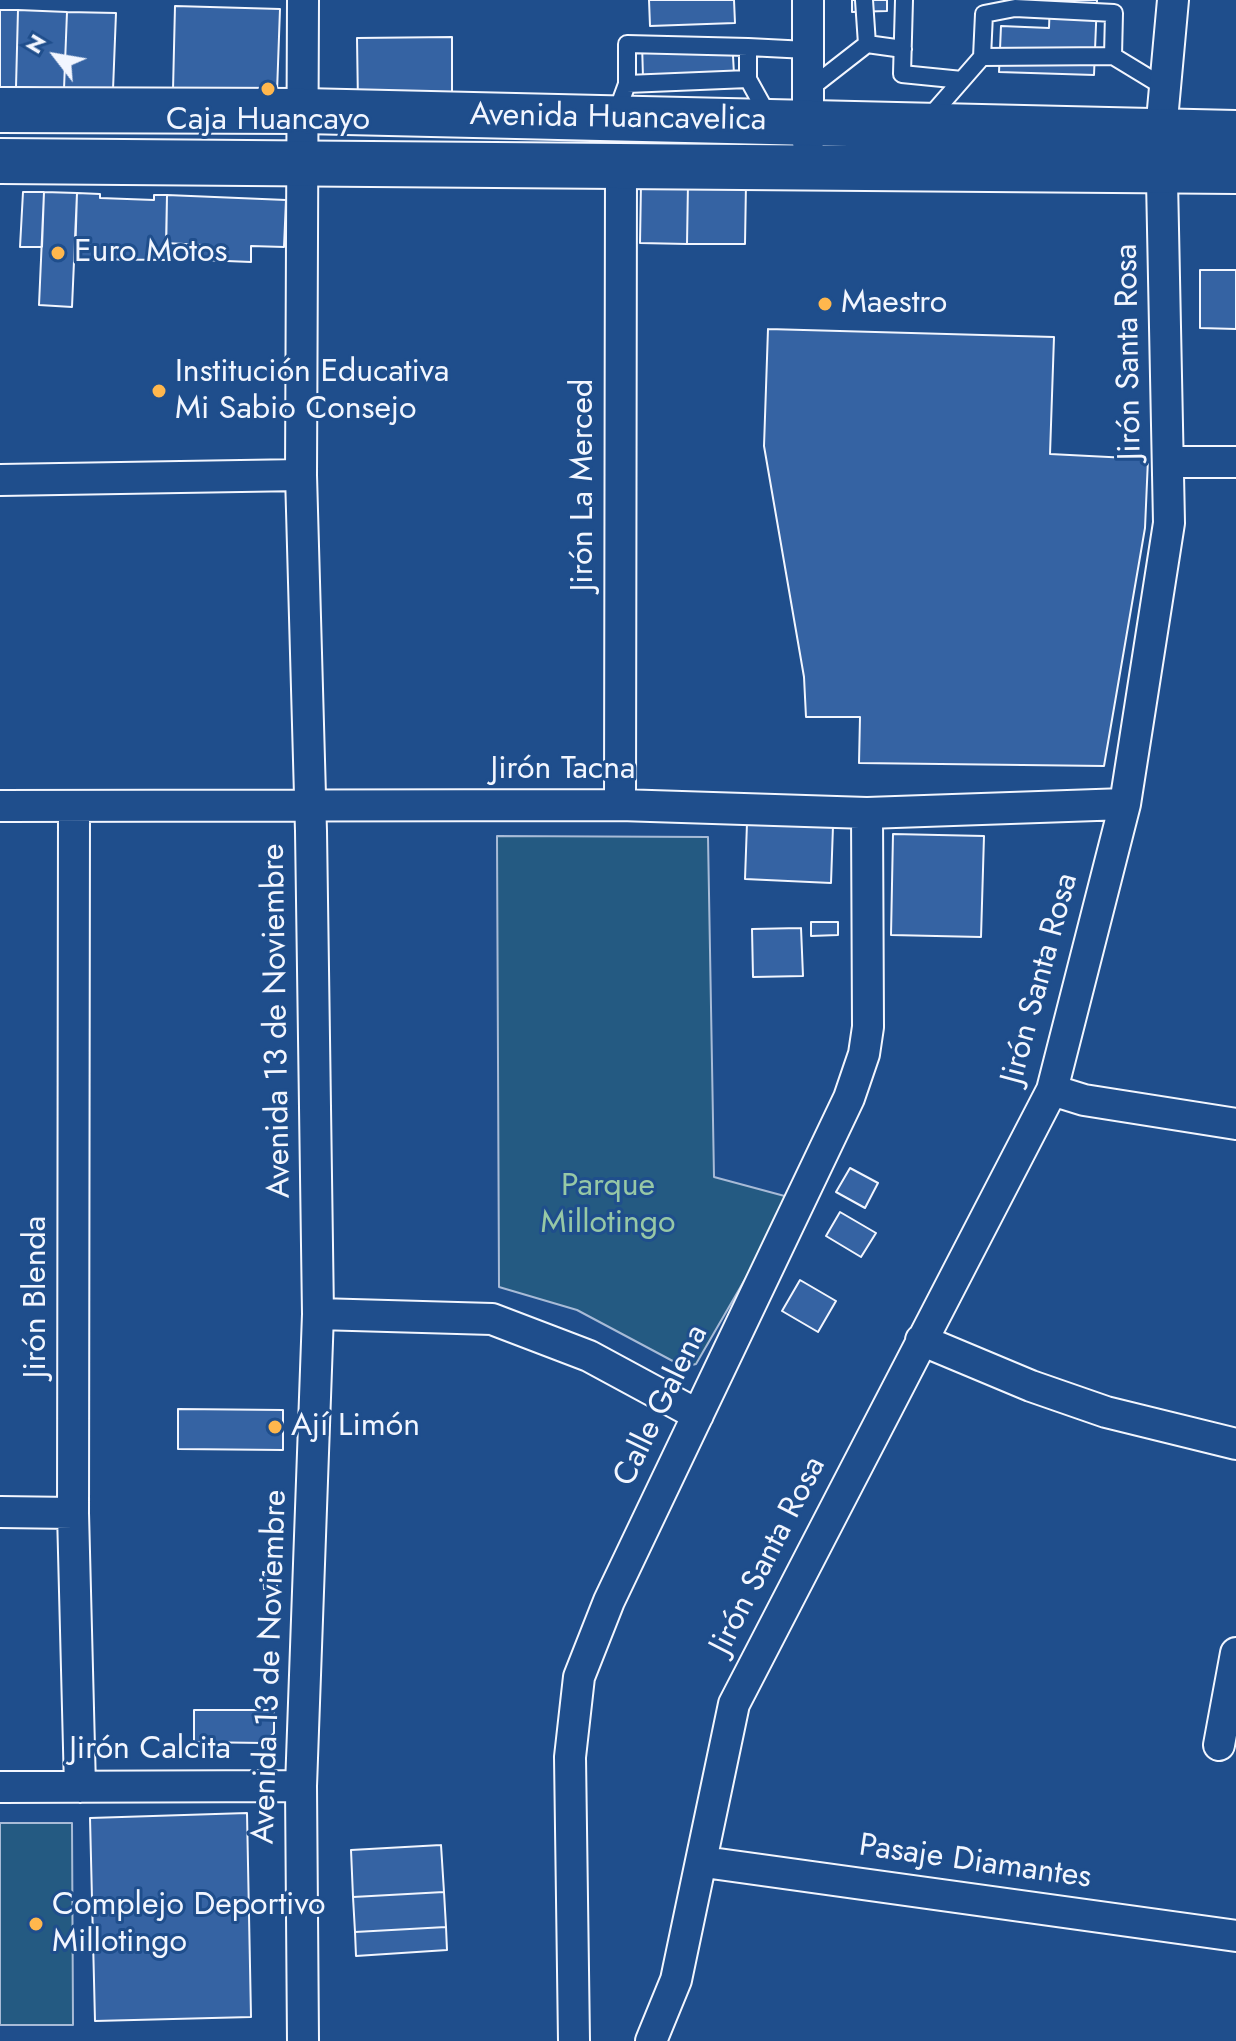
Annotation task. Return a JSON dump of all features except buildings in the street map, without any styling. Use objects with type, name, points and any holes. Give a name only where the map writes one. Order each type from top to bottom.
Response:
[{"type":"highway","name":"Avenida Huancavelica","points":[[0,110],[304,111],[620,101],[796,112],[1161,150],[1236,171]]},
{"type":"highway","name":"Avenida Huancavelica","points":[[0,161],[808,166],[1161,150],[1236,133]]},
{"type":"street","name":"Avenida 13 de Noviembre","points":[[303,0],[301,475],[318,1314],[301,1786],[303,2041]]},
{"type":"street","points":[[808,0],[807,50],[796,112],[808,166]]},
{"type":"street","name":"Jirón Santa Rosa","points":[[651,2041],[676,1980],[704,1862],[734,1704],[1052,1090],[1125,804],[1169,523],[1161,150],[1173,0]]},
{"type":"street","name":"Jirón La Merced","points":[[620,805],[621,165]]},
{"type":"street","points":[[1168,462],[1236,462]]},
{"type":"street","points":[[0,480],[301,475]]},
{"type":"street","name":"Jirón Tacna","points":[[0,806],[620,805],[867,813],[1125,804]]},
{"type":"street","name":"Jirón Blenda","points":[[74,808],[73,1513],[80,1787]]},
{"type":"street","name":"Calle Galena","points":[[574,2041],[570,1757],[579,1677],[609,1601],[849,1098],[864,1054],[868,1027],[867,813]]},
{"type":"street","points":[[1052,1090],[1084,1100],[1236,1124]]},
{"type":"street","points":[[318,1314],[492,1319],[589,1356],[698,1415]]},
{"type":"street","points":[[921,1340],[1031,1386],[1106,1412],[1236,1444]]},
{"type":"street","points":[[0,1512],[73,1513]]},
{"type":"street","points":[[1219,1745],[1236,1653]]},
{"type":"street","name":"Jirón Calcita","points":[[0,1787],[301,1786]]},
{"type":"street","name":"Pasaje Diamantes","points":[[704,1862],[1236,1936]]},
{"type":"lane","points":[[864,0],[867,44]]},
{"type":"lane","points":[[904,0],[902,74],[962,80]]},
{"type":"lane","points":[[923,126],[982,57],[984,14],[1015,8],[1114,13],[1113,56]]},
{"type":"lane","points":[[807,50],[627,44],[620,101],[748,79],[796,112],[867,44]]},
{"type":"lane","points":[[867,44],[903,49]]},
{"type":"lane","points":[[748,47],[748,79]]},
{"type":"lane","points":[[982,57],[1113,56],[1164,87]]},
{"type":"green space","name":"Parque Millotingo","points":[[497,836],[708,837],[714,1177],[792,1198],[696,1364],[684,1367],[577,1310],[499,1287]]},
{"type":"green space","name":"Complejo Deportivo Millotingo","points":[[0,1823],[72,1823],[73,2025],[0,2025]]},
{"type":"place","name":"Caja Huancayo","points":[[268,89]]},
{"type":"place","name":"Euro Motos","points":[[58,253]]},
{"type":"place","name":"Maestro","points":[[825,304]]},
{"type":"place","name":"Institución Educativa Mi Sabio Consejo","points":[[159,391]]},
{"type":"place","name":"Ají Limón","points":[[275,1427]]},
{"type":"place","name":"Complejo Deportivo Millotingo","points":[[36,1924]]}]
